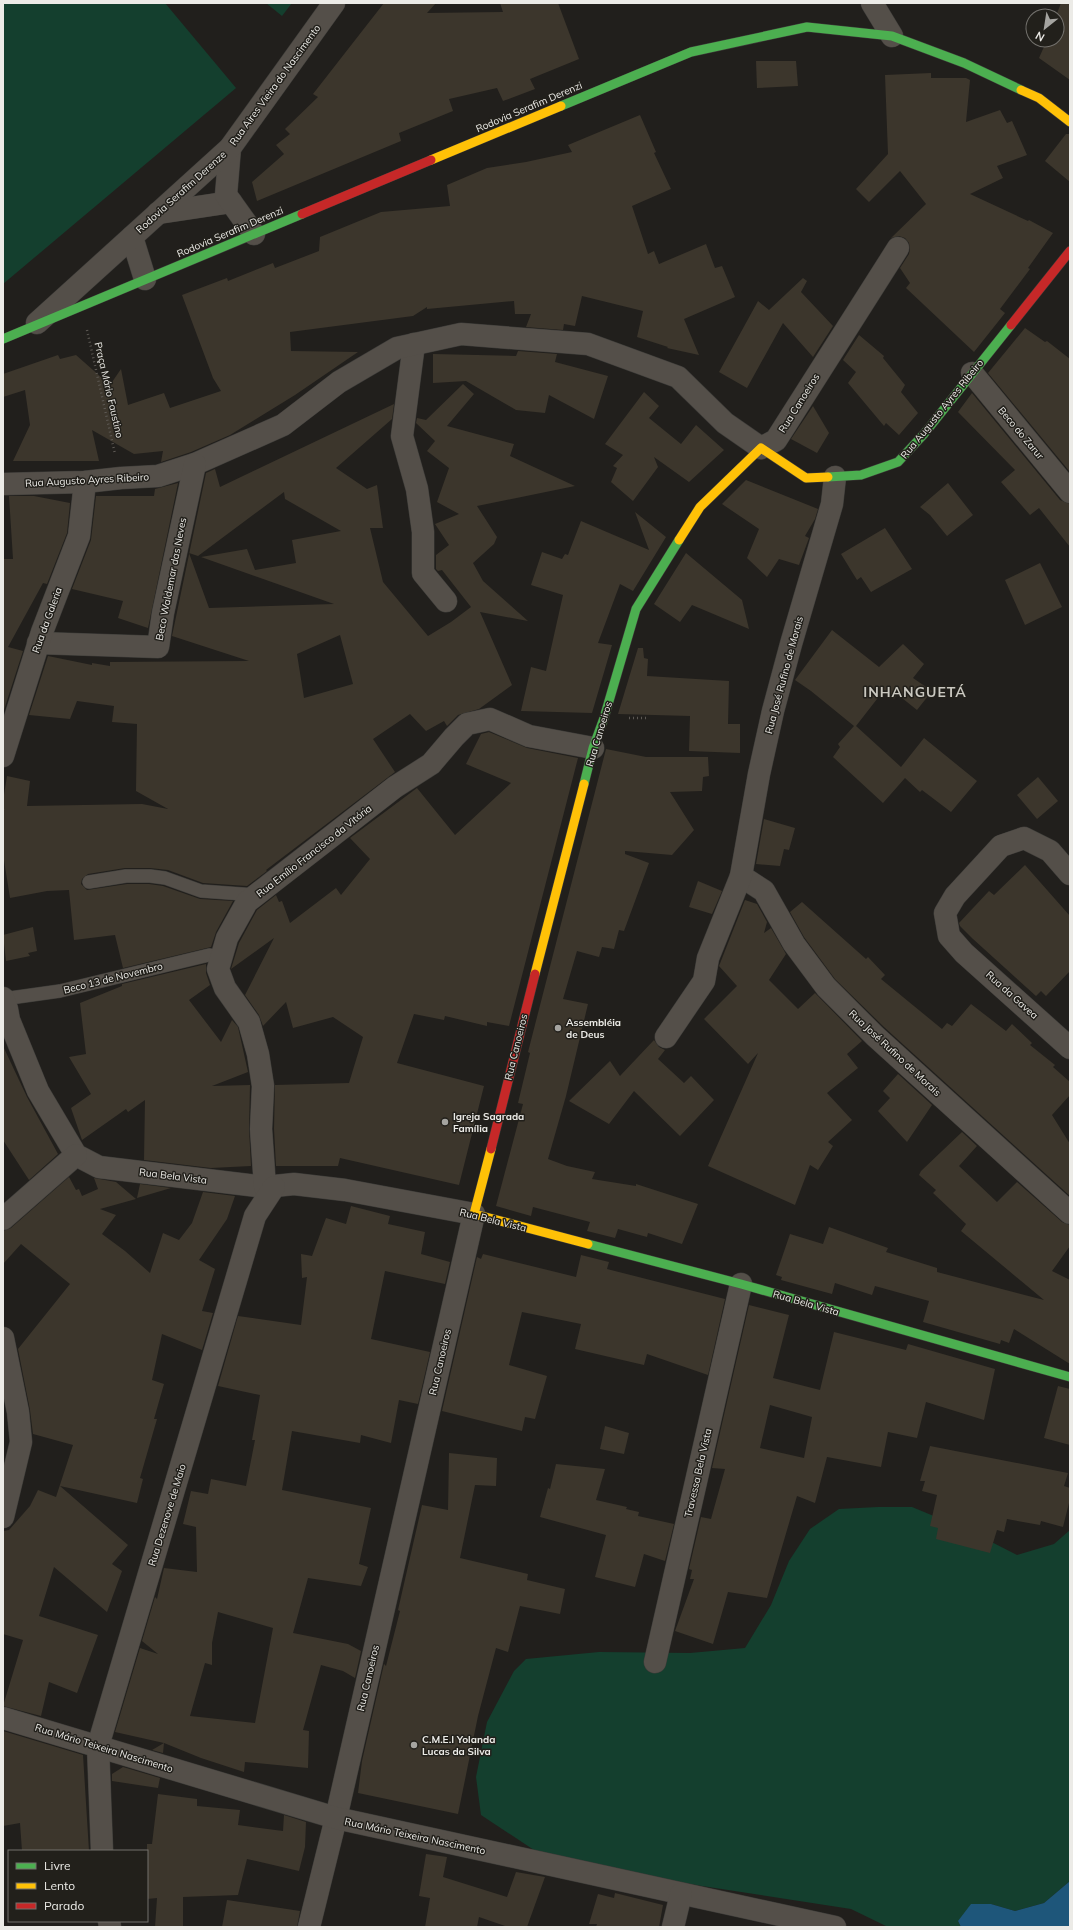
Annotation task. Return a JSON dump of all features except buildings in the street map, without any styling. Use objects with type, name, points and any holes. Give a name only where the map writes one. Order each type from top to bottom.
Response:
[{"type":"street","name":"Rua Aires Vieira do Nascimento","points":[[254,234],[226,194],[230,148],[334,3]]},
{"type":"street","points":[[872,3],[892,36]]},
{"type":"street","name":"Rodovia Serafim Derenzi","points":[[3,339],[691,52],[807,27],[892,36],[964,63],[1039,98],[1070,122]]},
{"type":"street","name":"Rodovia Serafim Derenze","points":[[36,324],[230,148]]},
{"type":"street","points":[[158,213],[231,202]]},
{"type":"street","name":"Rodovia Serafim Derenze","points":[[132,237],[145,279]]},
{"type":"street","name":"Rua Canoeiros","points":[[309,1927],[336,1818],[474,1214],[593,748],[604,718],[636,609],[700,507],[761,448],[776,440],[898,248]]},
{"type":"street","name":"Rua Augusto Ayres Ribeiro","points":[[3,484],[85,482],[158,476],[195,464],[283,425],[339,382],[397,348],[461,334],[588,344],[678,377],[726,423],[806,478],[861,475],[898,462],[924,434],[1070,251]]},
{"type":"street","points":[[414,344],[402,436],[416,489],[424,532],[423,573],[446,601]]},
{"type":"street","name":"Beco do Zarur","points":[[972,373],[1070,492]]},
{"type":"street","name":"Beco Waldemar das Neves","points":[[38,643],[158,647],[162,613],[195,464]]},
{"type":"street","name":"Rua José Rufino de Morais","points":[[666,1037],[704,981],[708,958],[741,876],[759,774],[773,711],[832,504],[835,477]]},
{"type":"street","name":"Rua da Galeria","points":[[3,756],[38,643],[79,536],[85,482]]},
{"type":"street","name":"Rua Emílio Francisco da Vitória","points":[[269,1187],[262,1130],[263,1086],[258,1054],[249,1022],[226,988],[218,969],[226,938],[248,902],[328,838],[364,813],[395,787],[432,764],[454,737],[468,724],[490,718],[529,736],[593,748]]},
{"type":"street","name":"Rua da Gavea","points":[[1070,874],[1050,851],[1024,838],[1001,846],[955,896],[945,913],[949,936],[954,942],[1070,1048]]},
{"type":"street","name":"Rua José Rufino de Morais","points":[[741,876],[764,892],[794,944],[826,987],[875,1036],[1070,1213]]},
{"type":"street","points":[[3,999],[8,1009],[9,1020],[38,1091],[76,1156],[3,1219]]},
{"type":"street","name":"Rua Bela Vista","points":[[76,1156],[99,1167],[269,1187],[294,1184],[345,1190],[474,1214],[741,1284],[1070,1377]]},
{"type":"street","name":"Rua Dezenove de Maio","points":[[102,1850],[98,1746],[255,1216],[269,1187]]},
{"type":"street","name":"Travessa Bela Vista","points":[[656,1662],[741,1284]]},
{"type":"street","points":[[3,1517],[21,1442],[11,1407],[4,1343]]},
{"type":"street","name":"Rua Mário Teixeira Nascimento","points":[[3,1718],[336,1818],[827,1926]]},
{"type":"street","points":[[673,1927],[681,1894]]},
{"type":"lane","points":[[89,882],[126,876],[150,876],[165,878],[200,891],[257,895]]},
{"type":"lane","name":"Beco 13 de Novembro","points":[[3,999],[60,992],[209,955],[222,957]]},
{"type":"path","name":"Praça Mário Faustino","points":[[82,305],[121,478]]},
{"type":"green space","points":[[3,3],[165,3],[236,88],[3,284]]},
{"type":"green space","points":[[266,3],[292,3],[282,16]]},
{"type":"green space","points":[[912,1507],[970,1531],[1017,1555],[1054,1544],[1070,1530],[1070,1881],[1044,1903],[1015,1911],[991,1904],[958,1921],[961,1927],[888,1927],[851,1909],[702,1886],[546,1858],[481,1815],[476,1777],[487,1722],[514,1671],[526,1659],[599,1652],[690,1653],[745,1648],[771,1605],[789,1561],[810,1529],[839,1509]]},
{"type":"water","points":[[1070,1881],[1070,1927],[961,1927],[958,1921],[971,1904],[991,1904],[1015,1911],[1044,1903]]},
{"type":"traffic: fast","points":[[561,106],[691,52],[807,27],[892,36],[964,63],[1021,90]]},
{"type":"traffic: fast","points":[[3,339],[302,214]]},
{"type":"traffic: fast","points":[[828,477],[861,475],[898,462],[924,434],[1011,325]]},
{"type":"traffic: fast","points":[[584,784],[593,748],[604,718],[636,609],[679,540]]},
{"type":"traffic: fast","points":[[588,1244],[741,1284],[1070,1377]]},
{"type":"traffic: slow","points":[[1021,90],[1039,98],[1070,122]]},
{"type":"traffic: slow","points":[[431,160],[561,106]]},
{"type":"traffic: slow","points":[[679,540],[700,507],[761,448],[806,478],[828,477]]},
{"type":"traffic: slow","points":[[535,974],[584,784]]},
{"type":"traffic: slow","points":[[491,1149],[474,1214],[588,1244]]},
{"type":"traffic: jam","points":[[302,214],[431,160]]},
{"type":"traffic: jam","points":[[1011,325],[1070,251]]},
{"type":"traffic: jam","points":[[491,1149],[535,974]]},
{"type":"place","name":"Assembléia de Deus","points":[[558,1028]]},
{"type":"place","name":"Igreja Sagrada Família","points":[[445,1122]]},
{"type":"place","name":"C.M.E.I Yolanda Lucas da Silva","points":[[414,1745]]},
{"type":"district","name":"INHANGUETÁ","points":[[915,692]]}]
